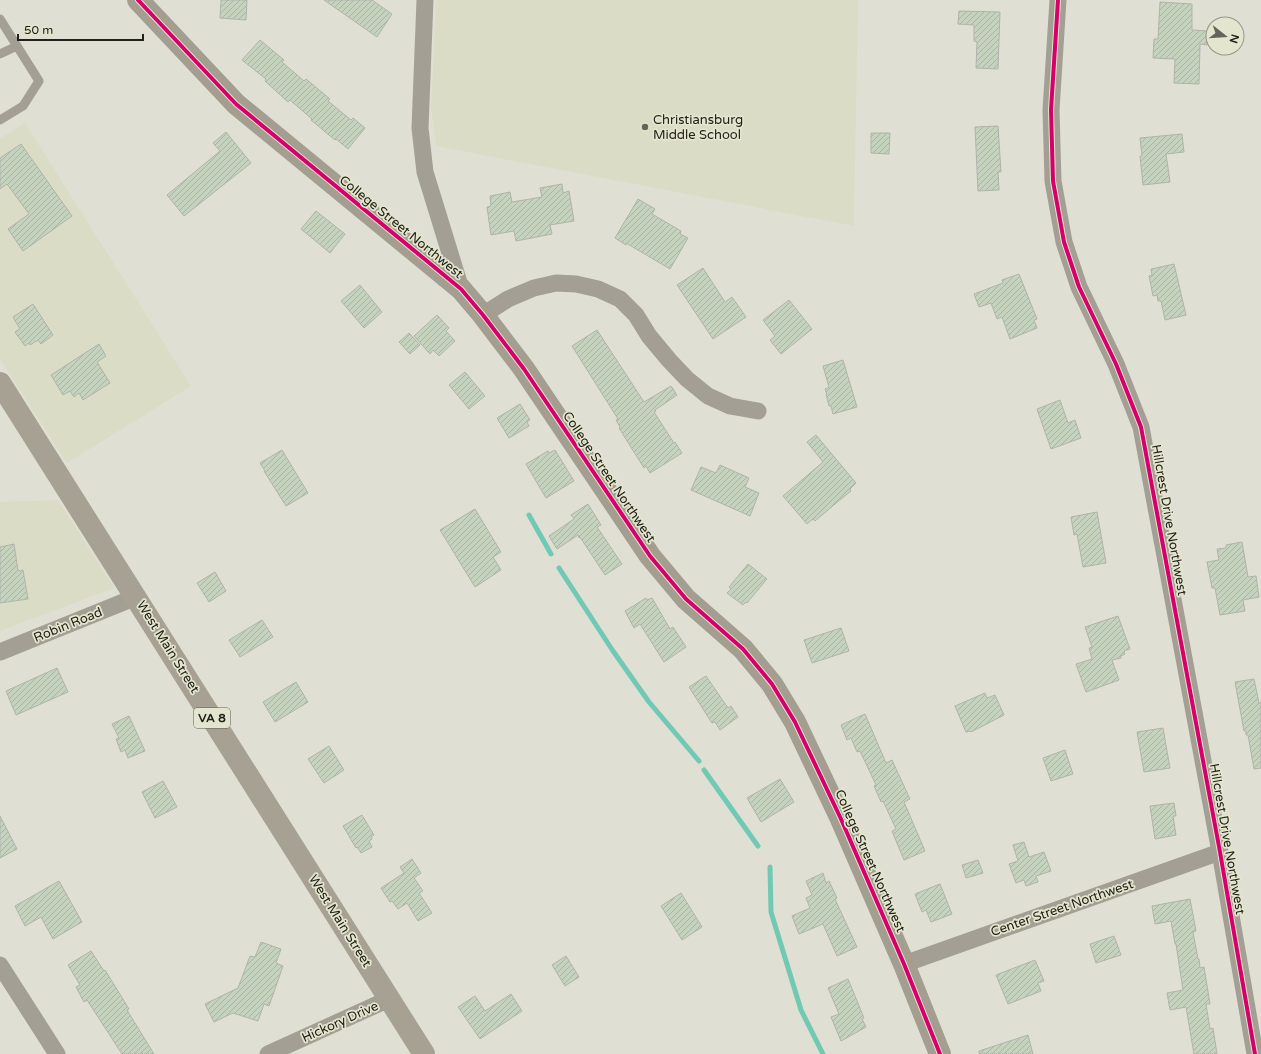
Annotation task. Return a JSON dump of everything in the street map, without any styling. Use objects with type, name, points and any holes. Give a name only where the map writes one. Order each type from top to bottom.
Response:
[{"type":"main road","name":"West Main Street","points":[[0,383],[424,1054]]},
{"type":"street","name":"College Street Northwest","points":[[138,0],[236,104],[461,289],[524,369],[650,556],[686,599],[743,649],[772,684],[798,729],[841,819],[904,964],[940,1054]]},
{"type":"street","points":[[425,0],[420,128],[422,150],[425,172],[461,289]]},
{"type":"street","name":"Hillcrest Drive Northwest","points":[[1058,0],[1051,110],[1053,181],[1064,242],[1079,287],[1116,364],[1141,427],[1220,852],[1255,1054]]},
{"type":"street","points":[[483,315],[508,299],[534,288],[556,283],[576,284],[598,289],[620,298],[636,315],[649,336],[669,360],[687,379],[708,396],[730,406],[758,411]]},
{"type":"street","name":"Robin Road","points":[[0,652],[136,598]]},
{"type":"street","name":"Center Street Northwest","points":[[904,964],[1220,852]]},
{"type":"street","points":[[0,965],[57,1054]]},
{"type":"street","name":"Hickory Drive","points":[[268,1054],[389,999]]},
{"type":"lane","points":[[0,19],[39,81],[23,106],[0,120]]},
{"type":"lane","points":[[0,54],[17,46]]},
{"type":"shaded area","name":"Christiansburg Middle School","points":[[436,0],[858,0],[854,226],[436,146],[431,108]]},
{"type":"shaded area","points":[[25,123],[191,386],[67,463],[0,359],[0,139]]},
{"type":"shaded area","points":[[58,500],[114,588],[0,631],[0,502]]},
{"type":"building","points":[[221,0],[247,0],[246,20],[220,18]]},
{"type":"building","points":[[324,0],[372,0],[392,14],[377,37]]},
{"type":"building","points":[[1160,2],[1192,4],[1192,30],[1205,31],[1205,45],[1200,44],[1199,84],[1174,83],[1175,59],[1153,58],[1154,39],[1158,39]]},
{"type":"building","points":[[959,11],[1000,12],[998,69],[976,68],[977,42],[974,41],[974,25],[958,24]]},
{"type":"building","points":[[260,40],[284,60],[282,62],[304,81],[306,79],[330,99],[328,101],[351,120],[353,118],[365,128],[348,149],[311,120],[312,119],[290,100],[288,102],[265,81],[266,79],[242,60]]},
{"type":"building","points":[[998,126],[1001,172],[998,172],[999,190],[978,191],[975,127]]},
{"type":"building","points":[[226,132],[251,163],[184,216],[167,195],[220,151],[213,143]]},
{"type":"building","points":[[871,133],[890,133],[889,154],[871,153]]},
{"type":"building","points":[[1182,134],[1184,152],[1166,154],[1170,182],[1143,185],[1140,138]]},
{"type":"building","points":[[21,144],[72,216],[23,251],[8,229],[29,214],[7,184],[0,189],[0,158]]},
{"type":"building","points":[[562,184],[563,193],[569,191],[574,221],[550,225],[552,234],[516,241],[514,231],[491,235],[487,207],[491,206],[490,196],[510,192],[512,202],[542,197],[540,188]]},
{"type":"building","points":[[638,199],[655,209],[652,214],[681,231],[680,234],[688,238],[670,269],[615,238]]},
{"type":"building","points":[[316,211],[345,234],[330,253],[301,229]]},
{"type":"building","points":[[1174,264],[1186,315],[1165,320],[1161,301],[1158,301],[1157,295],[1153,296],[1149,276],[1152,275],[1151,269]]},
{"type":"building","points":[[703,268],[725,302],[732,297],[746,317],[713,339],[677,285]]},
{"type":"building","points":[[1019,274],[1037,319],[1034,320],[1037,328],[1010,339],[1002,317],[997,319],[991,303],[979,307],[974,294],[1003,283],[1002,280]]},
{"type":"building","points":[[360,285],[382,312],[364,328],[341,301]]},
{"type":"building","points":[[789,300],[812,329],[781,354],[770,340],[775,336],[763,320]]},
{"type":"building","points":[[33,304],[53,335],[41,344],[38,340],[25,346],[15,332],[20,329],[13,317]]},
{"type":"building","points":[[437,315],[449,328],[446,331],[455,341],[439,356],[433,350],[430,354],[414,336]]},
{"type":"building","points":[[597,330],[644,402],[671,386],[677,395],[654,412],[682,453],[650,473],[646,466],[644,468],[619,428],[620,427],[616,420],[618,419],[572,346]]},
{"type":"building","points":[[409,333],[420,345],[410,354],[399,342]]},
{"type":"building","points":[[99,344],[106,356],[97,362],[110,383],[83,400],[79,393],[74,397],[70,391],[63,395],[51,375]]},
{"type":"building","points":[[843,360],[857,407],[833,414],[826,394],[825,389],[829,387],[823,366]]},
{"type":"building","points":[[465,372],[485,396],[469,409],[449,385]]},
{"type":"building","points":[[1060,400],[1068,423],[1075,420],[1081,438],[1051,449],[1037,409]]},
{"type":"building","points":[[520,404],[530,420],[527,422],[529,426],[509,438],[497,418]]},
{"type":"building","points":[[816,435],[856,483],[850,489],[851,491],[815,521],[813,519],[807,524],[783,496],[823,462],[807,442]]},
{"type":"building","points":[[282,450],[308,493],[286,506],[260,463]]},
{"type":"building","points":[[555,450],[574,481],[546,498],[526,464],[548,451],[549,453]]},
{"type":"building","points":[[720,465],[749,478],[745,487],[759,493],[750,516],[691,490],[701,467],[716,473]]},
{"type":"building","points":[[588,504],[601,525],[597,527],[622,564],[605,575],[578,535],[557,549],[549,536],[574,519],[571,515]]},
{"type":"building","points":[[475,509],[501,552],[493,557],[501,570],[475,587],[440,530]]},
{"type":"building","points":[[1097,512],[1106,563],[1083,567],[1077,534],[1074,535],[1071,517]]},
{"type":"building","points":[[1242,542],[1248,577],[1256,576],[1259,597],[1243,600],[1245,611],[1220,615],[1215,588],[1212,588],[1207,562],[1219,560],[1217,549],[1226,548],[1226,545]]},
{"type":"building","points":[[14,544],[18,571],[23,570],[28,599],[0,603],[0,547]]},
{"type":"building","points":[[748,564],[767,579],[747,603],[746,602],[743,605],[727,593],[731,589],[729,587]]},
{"type":"building","points":[[215,572],[226,591],[209,602],[197,583]]},
{"type":"building","points":[[646,598],[647,600],[652,598],[670,629],[673,627],[686,647],[664,662],[640,624],[634,628],[625,611]]},
{"type":"building","points":[[1118,616],[1130,649],[1124,651],[1125,654],[1121,656],[1121,658],[1112,660],[1119,680],[1086,692],[1076,664],[1092,659],[1089,648],[1092,647],[1085,627]]},
{"type":"building","points":[[262,620],[273,637],[240,657],[229,640]]},
{"type":"building","points":[[841,628],[849,651],[812,663],[804,640]]},
{"type":"building","points":[[57,668],[68,692],[16,715],[6,691]]},
{"type":"building","points":[[706,676],[728,708],[731,706],[738,717],[720,730],[715,722],[712,723],[689,687]]},
{"type":"building","points":[[1254,679],[1259,703],[1261,702],[1261,768],[1254,769],[1248,735],[1246,735],[1246,731],[1244,731],[1235,682]]},
{"type":"building","points":[[296,682],[308,702],[275,722],[263,702]]},
{"type":"building","points":[[985,693],[987,698],[995,695],[1004,715],[971,732],[966,732],[955,706]]},
{"type":"building","points":[[865,714],[886,763],[892,760],[910,799],[904,802],[925,851],[904,860],[892,831],[896,829],[883,801],[881,802],[874,786],[876,785],[860,751],[857,752],[851,738],[847,740],[841,725]]},
{"type":"building","points":[[129,716],[145,751],[128,758],[125,750],[121,752],[116,739],[119,738],[112,724]]},
{"type":"building","points":[[1163,728],[1170,768],[1144,772],[1137,732]]},
{"type":"building","points":[[329,746],[344,770],[324,783],[308,759]]},
{"type":"building","points":[[1065,750],[1073,774],[1051,781],[1043,758]]},
{"type":"building","points":[[780,779],[794,802],[761,822],[747,798]]},
{"type":"building","points":[[163,781],[177,807],[155,818],[142,792]]},
{"type":"building","points":[[1174,803],[1176,816],[1173,816],[1176,835],[1155,839],[1150,806]]},
{"type":"building","points":[[362,815],[374,835],[369,841],[372,847],[361,853],[357,847],[356,848],[343,826]]},
{"type":"building","points":[[0,816],[17,849],[0,858]]},
{"type":"building","points":[[1024,842],[1029,857],[1044,852],[1051,871],[1036,876],[1038,882],[1026,886],[1024,880],[1016,883],[1009,864],[1018,861],[1013,845]]},
{"type":"building","points":[[412,859],[421,873],[414,878],[423,891],[419,893],[432,913],[418,921],[407,903],[398,909],[392,901],[390,902],[381,888],[404,873],[400,867]]},
{"type":"building","points":[[978,860],[983,873],[966,878],[962,865]]},
{"type":"building","points":[[823,873],[826,883],[829,881],[837,898],[835,899],[857,947],[837,956],[823,924],[799,934],[792,916],[810,908],[806,898],[812,895],[806,881]]},
{"type":"building","points":[[59,881],[82,922],[53,939],[41,917],[25,926],[15,906]]},
{"type":"building","points":[[940,884],[952,914],[931,922],[926,910],[922,912],[915,894]]},
{"type":"building","points":[[681,893],[702,927],[682,940],[661,906]]},
{"type":"building","points":[[1190,899],[1196,931],[1193,932],[1200,968],[1204,967],[1210,1004],[1206,1004],[1210,1029],[1213,1028],[1217,1054],[1194,1054],[1186,1007],[1170,1010],[1167,993],[1183,990],[1176,944],[1171,921],[1155,924],[1152,906]]},
{"type":"building","points":[[1114,936],[1121,955],[1096,963],[1090,944]]},
{"type":"building","points":[[261,942],[281,949],[276,963],[283,966],[269,1006],[264,1004],[258,1021],[233,1013],[214,1022],[205,1004],[238,988],[250,956],[255,957]]},
{"type":"building","points":[[91,951],[118,991],[129,1009],[127,1010],[154,1054],[122,1054],[87,1000],[84,1002],[76,987],[80,985],[68,965]]},
{"type":"building","points":[[566,956],[579,977],[565,986],[552,965]]},
{"type":"building","points":[[1035,960],[1044,981],[1038,983],[1041,991],[1008,1004],[996,975]]},
{"type":"building","points":[[848,979],[864,1018],[862,1019],[866,1027],[841,1041],[831,1017],[839,1014],[828,988]]},
{"type":"building","points":[[511,994],[522,1011],[480,1039],[458,1007],[475,996],[485,1011]]},
{"type":"building","points":[[1028,1035],[1033,1054],[979,1054],[979,1051]]},
{"type":"waterway","points":[[529,515],[551,554]]},
{"type":"waterway","points":[[559,568],[613,651],[649,702],[699,761]]},
{"type":"waterway","points":[[704,770],[758,846]]},
{"type":"waterway","points":[[770,867],[771,912],[801,1010],[823,1054]]},
{"type":"cycle path","points":[[138,0],[236,104],[461,289],[524,369],[650,556],[686,599],[743,649],[772,684],[795,722],[841,819],[904,964],[940,1054]]},
{"type":"cycle path","points":[[1058,0],[1051,110],[1053,181],[1064,242],[1079,287],[1116,364],[1141,427],[1220,852],[1255,1054]]},
{"type":"place","name":"Christiansburg Middle School","points":[[645,127]]}]
